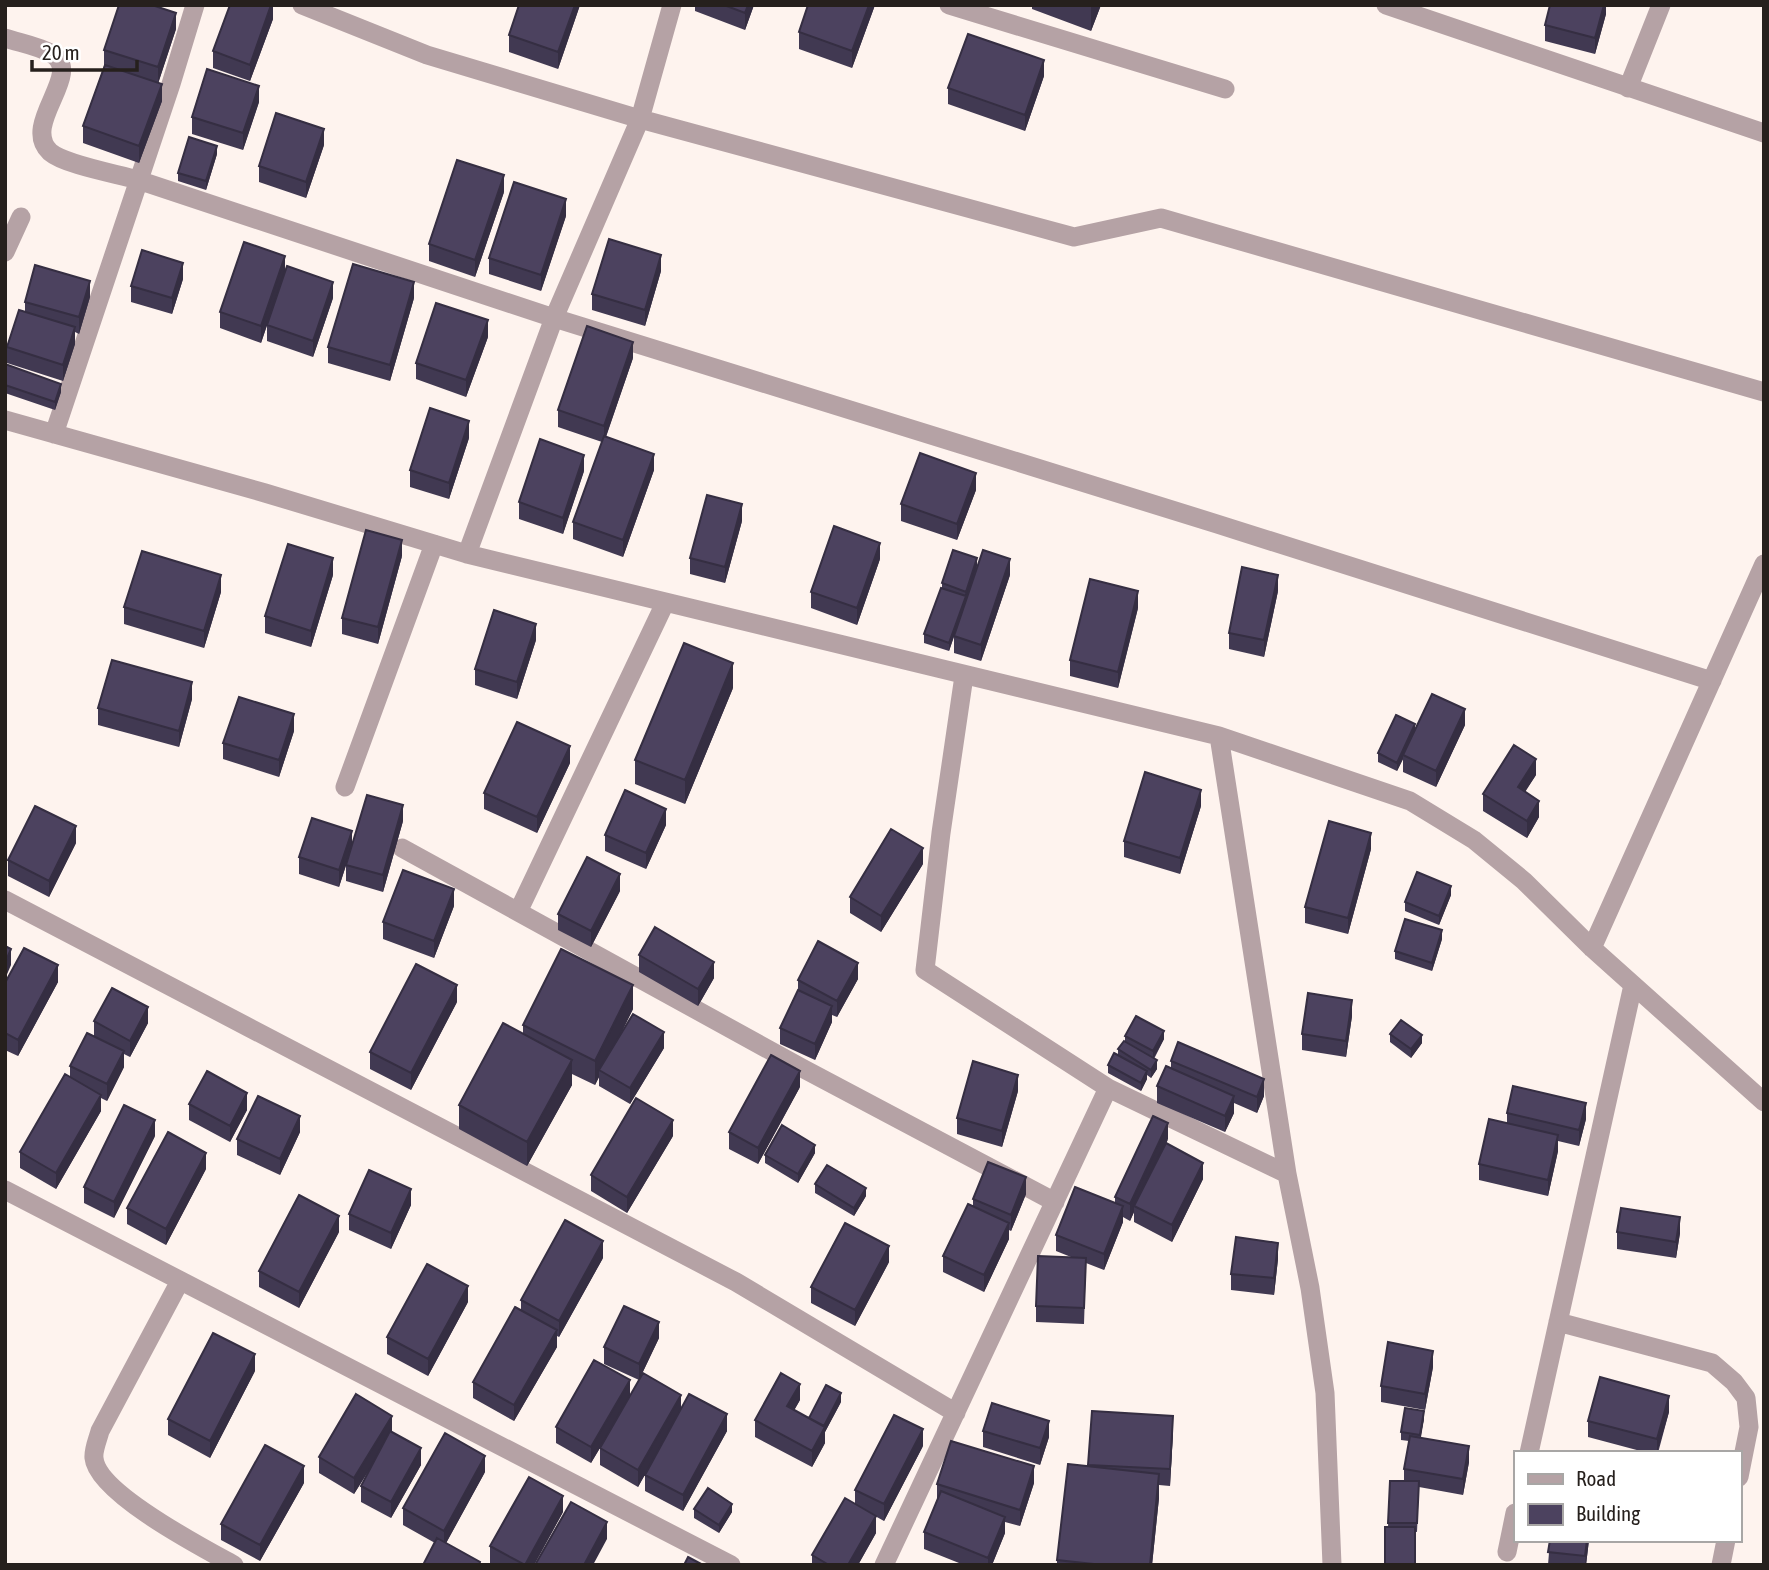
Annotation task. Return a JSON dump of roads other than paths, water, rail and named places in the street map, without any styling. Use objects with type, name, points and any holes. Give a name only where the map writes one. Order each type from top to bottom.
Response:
[{"type":"street","points":[[54,434],[195,5]]},
{"type":"street","points":[[302,5],[427,55],[640,120],[1074,237],[1161,218],[1764,392]]},
{"type":"street","points":[[467,554],[554,318],[640,120],[672,5]]},
{"type":"street","points":[[948,5],[1225,89]]},
{"type":"street","points":[[1386,5],[1764,133]]},
{"type":"street","points":[[1628,88],[1661,5]]},
{"type":"street","points":[[5,38],[51,53],[57,58],[61,67],[61,78],[41,127],[41,141],[52,154],[70,162],[138,180],[554,318],[1712,681]]},
{"type":"street","points":[[5,252],[21,217]]},
{"type":"street","points":[[5,420],[265,493],[467,554],[1219,736],[1410,801],[1474,840],[1524,881],[1592,948],[1764,1102]]},
{"type":"street","points":[[345,787],[433,544]]},
{"type":"street","points":[[1592,948],[1764,564]]},
{"type":"street","points":[[518,912],[665,603]]},
{"type":"street","points":[[964,676],[925,970],[1108,1088],[1287,1174]]},
{"type":"street","points":[[1219,736],[1287,1174],[1310,1288],[1325,1393],[1332,1565]]},
{"type":"street","points":[[402,848],[802,1068],[1055,1202]]},
{"type":"street","points":[[5,900],[736,1282],[956,1413]]},
{"type":"street","points":[[1529,1451],[1633,985]]},
{"type":"street","points":[[884,1565],[1108,1088]]},
{"type":"street","points":[[5,1190],[731,1565]]},
{"type":"street","points":[[180,1281],[100,1431],[94,1458],[101,1476],[159,1524],[234,1565]]},
{"type":"street","points":[[1558,1322],[1712,1363],[1734,1382],[1746,1398],[1749,1427],[1741,1467]]},
{"type":"street","points":[[1507,1552],[1514,1518]]},
{"type":"street","points":[[1721,1565],[1726,1542]]}]
